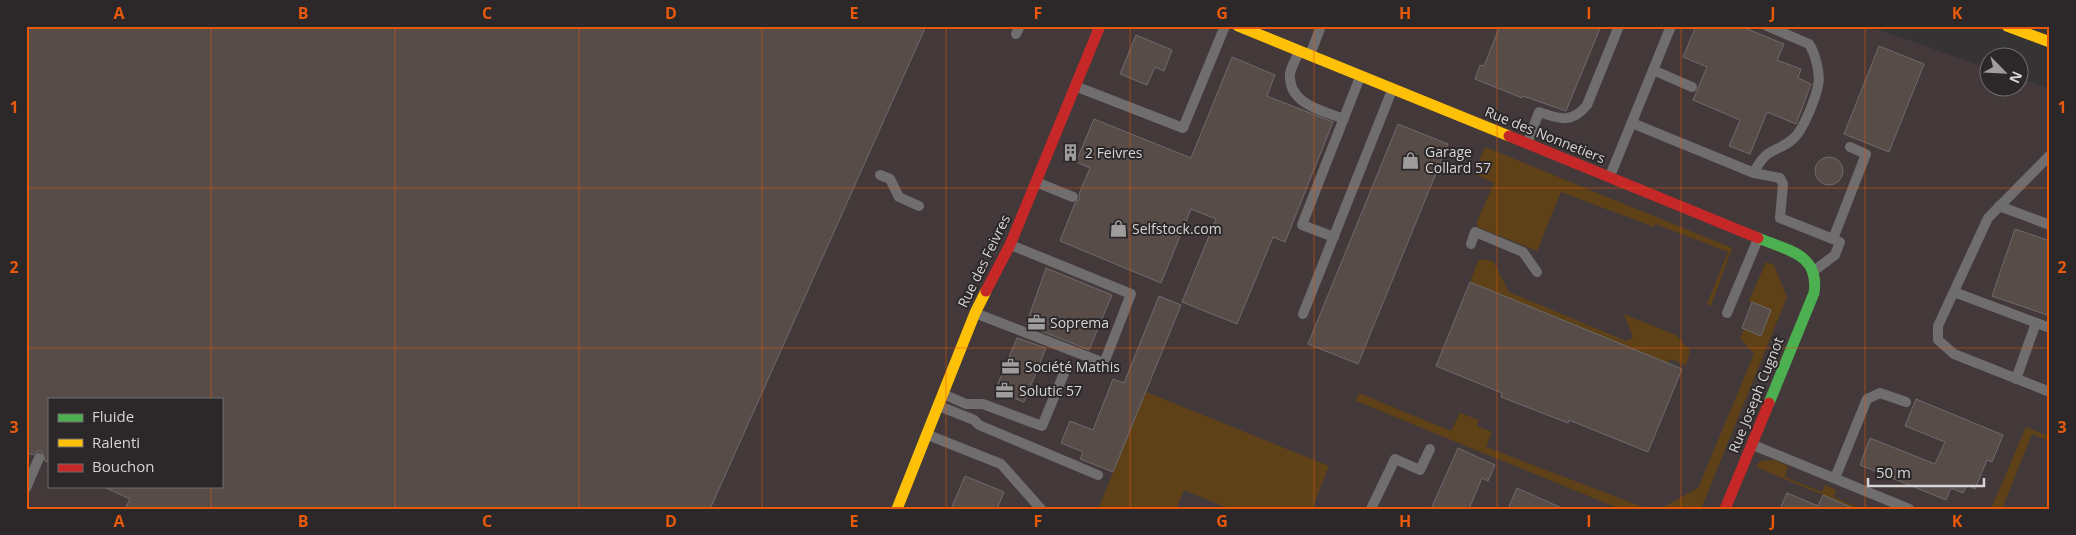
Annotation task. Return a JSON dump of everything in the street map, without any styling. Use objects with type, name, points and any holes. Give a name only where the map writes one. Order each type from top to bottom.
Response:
[{"type":"main road","name":"Rue des Feivres","points":[[898,509],[975,313],[1010,245],[1100,26]]},
{"type":"main road","name":"Rue des Nonnetiers","points":[[1238,26],[1794,253],[1808,260],[1815,270]]},
{"type":"main road","points":[[2007,26],[2050,42]]},
{"type":"main road","name":"Rue Joseph Cugnot","points":[[1725,509],[1814,293],[1815,270]]},
{"type":"lane","points":[[1076,86],[1183,128],[1225,26]]},
{"type":"lane","points":[[1321,26],[1290,75],[1294,90],[1304,104],[1344,119]]},
{"type":"lane","points":[[1527,144],[1539,112],[1561,120],[1570,119],[1580,113],[1586,105],[1619,26]]},
{"type":"lane","points":[[1609,177],[1671,26]]},
{"type":"lane","points":[[1754,173],[1762,158],[1773,149],[1792,140],[1800,131],[1819,84],[1813,50],[1809,44],[1767,26]]},
{"type":"lane","points":[[1653,70],[1692,87]]},
{"type":"lane","points":[[1334,237],[1302,225],[1360,76]]},
{"type":"lane","points":[[1303,314],[1392,89]]},
{"type":"lane","points":[[1632,123],[1754,173],[1780,178],[1784,184],[1780,218],[1840,242],[1834,255],[1815,270]]},
{"type":"lane","points":[[1833,240],[1866,154],[1850,147]]},
{"type":"lane","points":[[2050,155],[1988,218],[1938,326],[1938,340],[1954,354],[2050,392]]},
{"type":"lane","points":[[880,174],[890,179],[899,197],[919,206]]},
{"type":"lane","points":[[1036,182],[1073,197]]},
{"type":"lane","points":[[1999,206],[2050,225]]},
{"type":"lane","points":[[1471,244],[1476,232],[1515,248],[1523,252],[1537,272]]},
{"type":"lane","points":[[1727,313],[1758,238]]},
{"type":"lane","points":[[975,313],[1104,363],[1131,294],[1010,245]]},
{"type":"lane","points":[[1954,292],[2050,328]]},
{"type":"lane","points":[[2016,379],[2036,323]]},
{"type":"lane","points":[[942,394],[966,404],[983,404],[1042,426],[1065,371]]},
{"type":"lane","points":[[1835,478],[1867,399],[1880,393],[1906,402]]},
{"type":"lane","points":[[938,406],[1098,475]]},
{"type":"lane","points":[[927,434],[1001,464],[1041,509]]},
{"type":"lane","points":[[1752,444],[1909,509]]},
{"type":"lane","points":[[1371,509],[1395,459],[1420,470],[1430,449]]},
{"type":"lane","points":[[26,488],[39,458]]},
{"type":"shaded area","points":[[26,26],[1868,26],[1978,64],[1978,98],[2028,98],[2028,81],[2050,89],[2050,509],[26,509]]},
{"type":"shaded area","points":[[1485,147],[1732,248],[1711,306],[1707,304],[1728,252],[1655,224],[1654,227],[1561,192],[1537,251],[1478,227],[1477,222],[1494,183],[1474,174]]},
{"type":"shaded area","points":[[1482,259],[1493,261],[1509,292],[1626,341],[1633,338],[1624,314],[1676,335],[1690,351],[1686,365],[1670,359],[1668,363],[1470,282],[1478,261]]},
{"type":"shaded area","points":[[1766,262],[1774,265],[1787,297],[1701,509],[1660,509],[1698,488],[1754,354],[1740,338],[1744,329],[1761,336],[1771,311],[1749,301]]},
{"type":"shaded area","points":[[1146,392],[1329,466],[1312,509],[1230,509],[1184,490],[1176,509],[1104,509],[1099,507]]},
{"type":"shaded area","points":[[1359,393],[1451,431],[1460,413],[1479,420],[1477,426],[1492,432],[1486,447],[1648,509],[1620,509],[1356,401]]},
{"type":"shaded area","points":[[2026,427],[2050,437],[2050,441],[2032,434],[2002,509],[1991,509]]},
{"type":"shaded area","points":[[1775,460],[1788,466],[1785,477],[1822,492],[1825,485],[1836,490],[1834,497],[1862,509],[1857,509],[1756,467],[1760,461]]},
{"type":"building","points":[[26,26],[926,26],[710,509],[125,509],[130,499],[106,488],[222,488],[222,398],[48,398],[48,462],[45,461],[42,452],[38,451],[33,455],[26,452]]},
{"type":"building","points":[[1500,26],[1601,26],[1566,111],[1523,96],[1522,98],[1475,79],[1480,65],[1484,66]]},
{"type":"building","points":[[1696,26],[1740,26],[1784,44],[1777,60],[1801,69],[1798,78],[1811,84],[1796,124],[1767,112],[1750,154],[1729,146],[1740,120],[1693,100],[1707,67],[1683,57]]},
{"type":"building","points":[[1136,35],[1172,50],[1164,71],[1155,67],[1147,85],[1120,74]]},
{"type":"building","points":[[1879,46],[1924,64],[1889,152],[1844,134]]},
{"type":"building","points":[[1232,57],[1275,75],[1267,96],[1333,122],[1285,242],[1273,237],[1237,324],[1182,302],[1216,219],[1191,209],[1161,283],[1060,241],[1075,203],[1080,199],[1079,194],[1090,168],[1076,162],[1094,119],[1191,158]]},
{"type":"building","points":[[1398,124],[1448,144],[1358,364],[1308,344]]},
{"type":"building","points":[[1829,157],[1839,161],[1843,171],[1839,181],[1829,185],[1819,181],[1815,171],[1819,161]]},
{"type":"building","points":[[2015,229],[2050,241],[2050,316],[1992,296]]},
{"type":"building","points":[[1046,268],[1112,295],[1089,350],[1026,325]]},
{"type":"building","points":[[1470,282],[1682,369],[1648,452],[1569,420],[1568,423],[1501,397],[1502,393],[1436,366]]},
{"type":"building","points":[[1159,296],[1181,305],[1113,472],[1080,459],[1083,452],[1061,443],[1070,421],[1093,430],[1113,379],[1124,383]]},
{"type":"building","points":[[1752,302],[1771,310],[1761,336],[1742,328]]},
{"type":"building","points":[[1017,338],[1046,348],[1024,402],[995,391]]},
{"type":"building","points":[[1916,399],[2003,435],[1992,462],[1987,460],[1975,489],[1967,485],[1963,493],[1951,488],[1946,500],[1860,465],[1870,438],[1935,464],[1945,442],[1905,426]]},
{"type":"building","points":[[1458,448],[1495,465],[1488,481],[1482,478],[1469,509],[1431,509]]},
{"type":"building","points":[[965,476],[1004,492],[997,509],[951,509]]},
{"type":"building","points":[[1517,488],[1564,509],[1508,509]]},
{"type":"building","points":[[1787,493],[1818,506],[1823,495],[1855,509],[1780,509]]},
{"type":"traffic: fast","points":[[1758,238],[1799,255],[1807,262],[1815,280],[1814,293],[1769,403]]},
{"type":"traffic: slow","points":[[1238,26],[1509,136]]},
{"type":"traffic: slow","points":[[2007,26],[2050,42]]},
{"type":"traffic: slow","points":[[897,509],[975,313],[986,291]]},
{"type":"traffic: jam","points":[[986,291],[1010,245],[1100,26]]},
{"type":"traffic: jam","points":[[1509,136],[1758,238]]},
{"type":"traffic: jam","points":[[1725,509],[1769,403]]},
{"type":"place","name":"2 Feivres","points":[[1071,153]]},
{"type":"place","name":"Garage Collard 57","points":[[1411,160]]},
{"type":"place","name":"Selfstock.com","points":[[1118,229]]},
{"type":"place","name":"Soprema","points":[[1036,323]]},
{"type":"place","name":"Société Mathis","points":[[1011,367]]},
{"type":"place","name":"Solutic 57","points":[[1005,391]]}]
